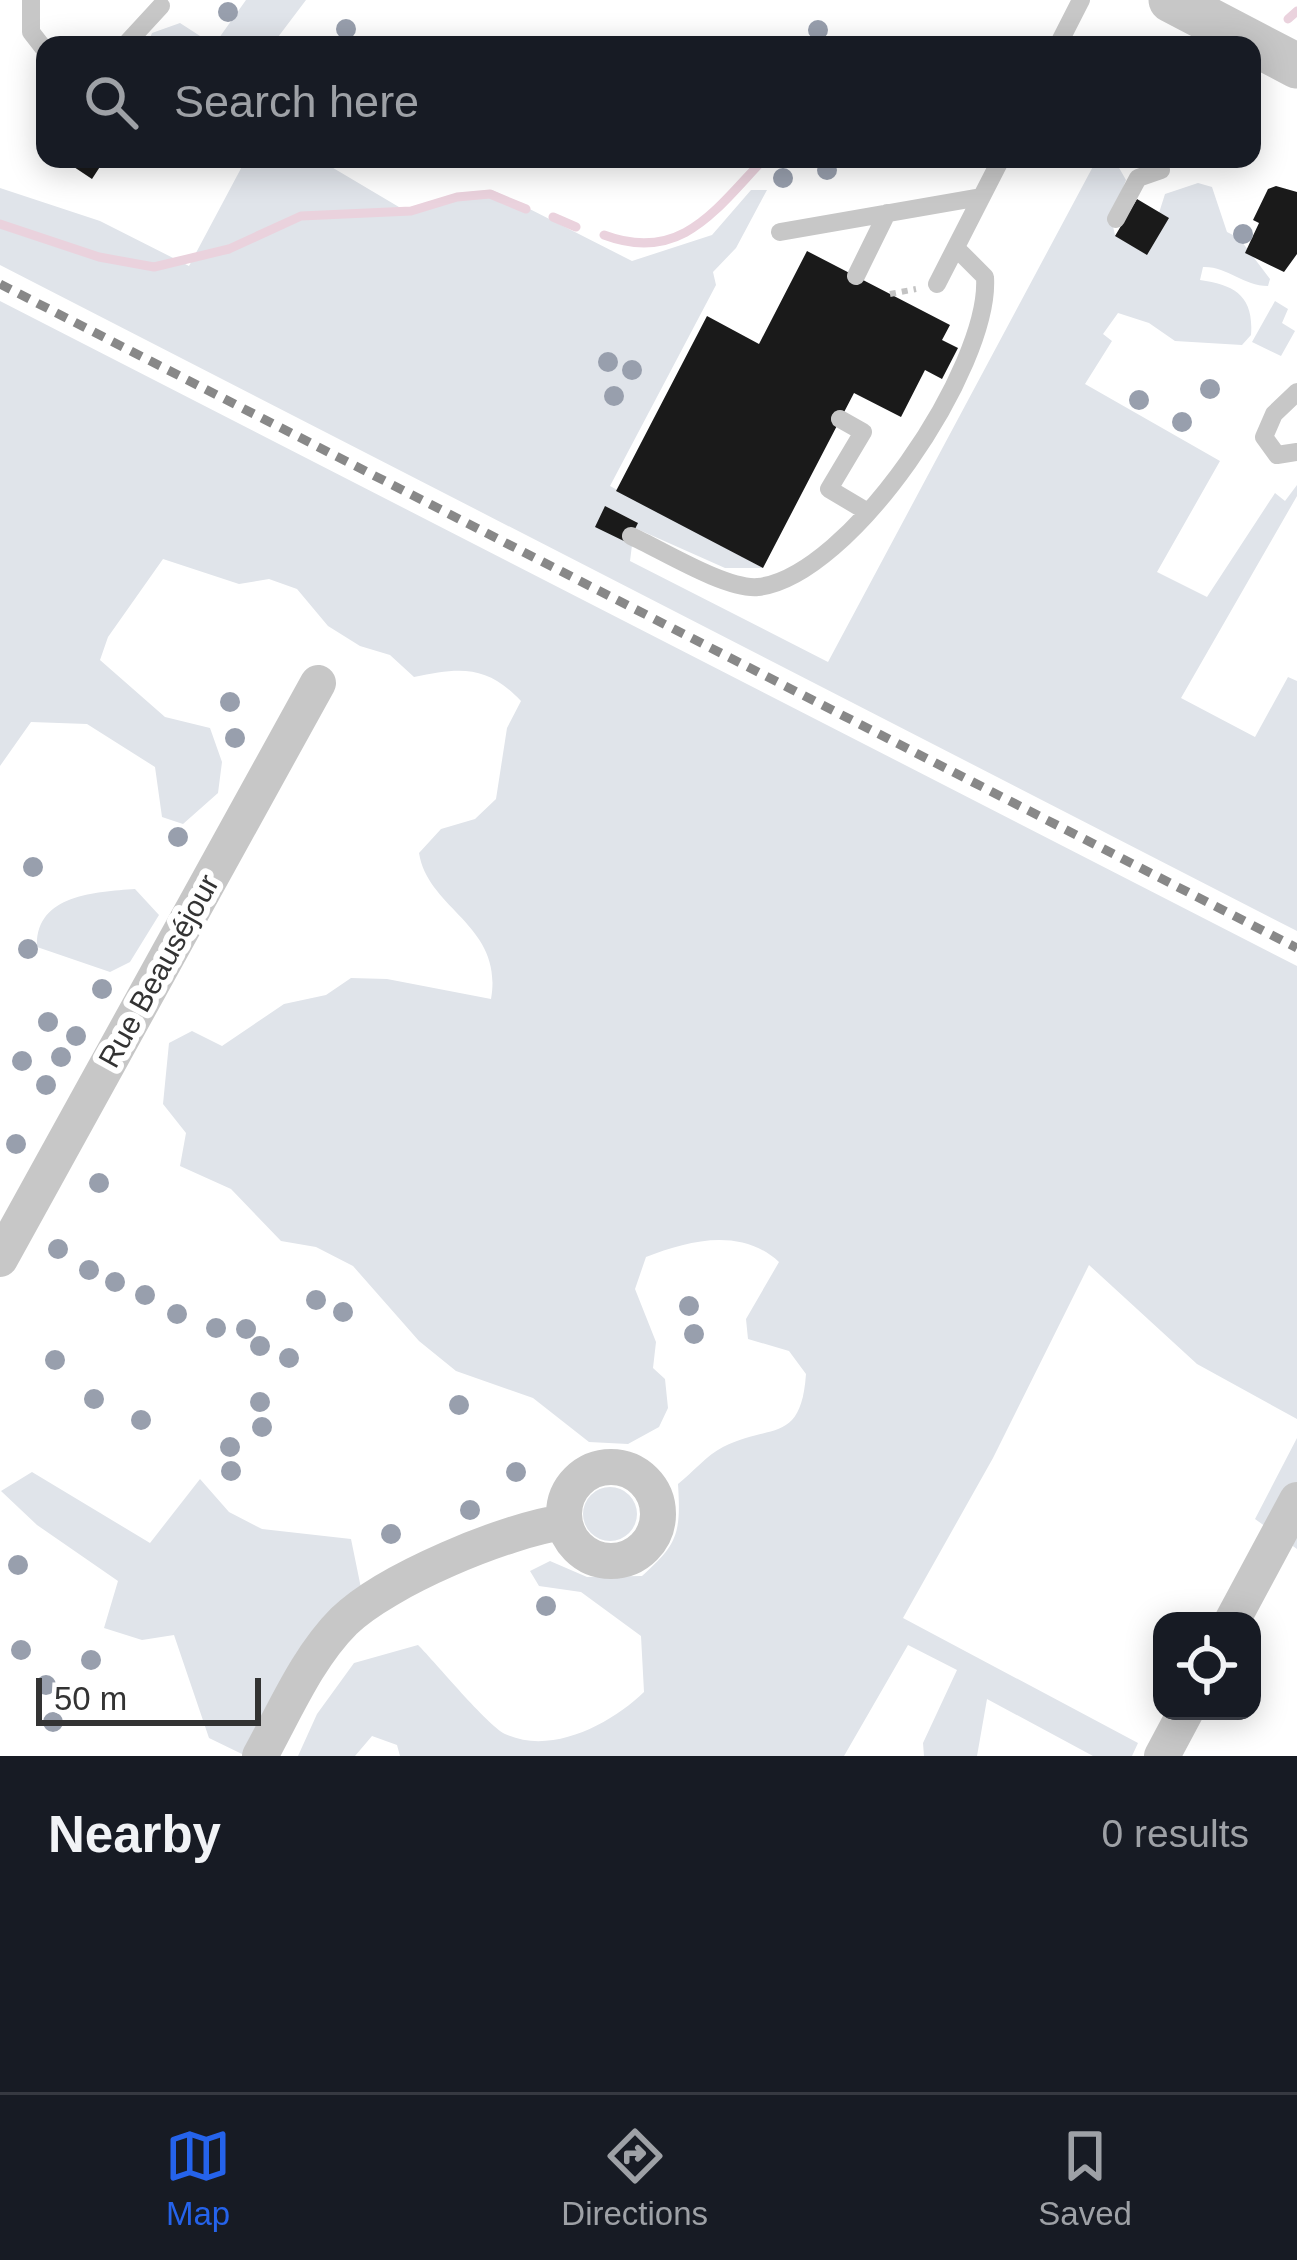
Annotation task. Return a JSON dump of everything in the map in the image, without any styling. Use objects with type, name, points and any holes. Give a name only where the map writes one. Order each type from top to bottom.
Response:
[{"type":"street","points":[[1171,0],[1225,36]]},
{"type":"street","points":[[1261,51],[1297,66]]},
{"type":"street","name":"Rue Beauséjour","points":[[0,1259],[317,683]]},
{"type":"street","points":[[1237,1612],[1297,1500]]},
{"type":"street","points":[[260,1756],[325,1644],[364,1605],[494,1544],[564,1522]]},
{"type":"street","points":[[1162,1756],[1181,1720]]},
{"type":"lane","points":[[31,0],[31,32],[36,38]]},
{"type":"lane","points":[[1063,36],[1081,0]]},
{"type":"lane","points":[[132,36],[158,2]]},
{"type":"lane","points":[[938,284],[996,168]]},
{"type":"lane","points":[[1116,219],[1138,178],[1162,169]]},
{"type":"lane","points":[[780,232],[981,197]]},
{"type":"lane","points":[[856,276],[887,213]]},
{"type":"lane","points":[[631,536],[740,586],[753,587],[809,569],[866,511],[938,418],[982,322],[985,278],[956,248]]},
{"type":"lane","points":[[1297,392],[1274,414],[1264,437],[1276,455],[1297,452]]},
{"type":"lane","points":[[841,419],[863,432],[830,489],[866,511]]},
{"type":"shaded area","points":[[246,0],[306,0],[279,36],[220,36]]},
{"type":"shaded area","points":[[180,23],[200,36],[151,36],[152,33]]},
{"type":"shaded area","points":[[241,168],[333,168],[404,210],[492,190],[632,261],[712,235],[751,190],[767,190],[736,248],[713,272],[716,285],[610,486],[763,568],[725,568],[635,528],[637,522],[605,507],[632,545],[630,561],[828,662],[1092,168],[1119,168],[1126,180],[1111,218],[1115,235],[1146,254],[1165,194],[1198,183],[1212,187],[1227,232],[1239,238],[1270,279],[1268,286],[1259,285],[1203,267],[1200,280],[1240,295],[1249,311],[1251,335],[1242,345],[1175,341],[1149,323],[1118,313],[1103,334],[1112,341],[1085,384],[1220,461],[1157,572],[1207,597],[1275,493],[1285,501],[1297,485],[1297,496],[1181,698],[1255,737],[1288,677],[1297,681],[1297,931],[0,265],[0,188],[100,221],[189,266]]},
{"type":"shaded area","points":[[0,301],[1297,966],[1297,1419],[1197,1364],[1089,1265],[993,1458],[903,1618],[1138,1743],[1132,1756],[1093,1756],[987,1699],[977,1756],[924,1756],[923,1743],[957,1670],[908,1645],[844,1756],[400,1756],[397,1745],[372,1736],[355,1756],[298,1756],[317,1714],[354,1663],[418,1645],[497,1728],[523,1740],[561,1739],[580,1733],[631,1704],[644,1692],[641,1636],[581,1592],[539,1586],[530,1571],[550,1561],[587,1577],[642,1576],[675,1536],[678,1484],[723,1447],[790,1422],[803,1397],[806,1374],[789,1351],[748,1339],[746,1319],[779,1262],[764,1251],[732,1241],[697,1242],[663,1251],[646,1257],[635,1289],[656,1342],[653,1368],[665,1379],[668,1408],[659,1427],[628,1444],[589,1442],[533,1398],[456,1371],[419,1341],[353,1266],[316,1247],[281,1241],[231,1189],[180,1166],[186,1133],[163,1104],[169,1043],[192,1031],[222,1046],[284,1004],[326,995],[351,978],[387,979],[491,999],[492,974],[486,953],[425,873],[419,853],[441,829],[475,819],[496,799],[507,728],[521,701],[497,681],[472,672],[414,677],[390,655],[360,646],[328,626],[297,589],[269,579],[239,584],[163,559],[108,637],[100,660],[165,717],[210,728],[222,762],[218,793],[183,824],[162,817],[155,767],[87,724],[31,722],[0,766]]},
{"type":"shaded area","points":[[1275,301],[1288,309],[1282,323],[1295,331],[1281,356],[1252,342]]},
{"type":"shaded area","points":[[135,889],[159,915],[130,962],[110,972],[37,947],[39,930],[56,907],[85,895]]},
{"type":"shaded area","points":[[1297,1438],[1297,1549],[1255,1519]]},
{"type":"shaded area","points":[[32,1472],[150,1543],[200,1479],[229,1512],[262,1529],[351,1539],[361,1588],[244,1755],[209,1738],[174,1635],[142,1640],[104,1628],[118,1581],[37,1525],[1,1491]]},
{"type":"shaded area","points":[[610,1487],[629,1495],[637,1514],[629,1533],[610,1541],[591,1533],[583,1514],[591,1495]]},
{"type":"building","points":[[76,168],[99,168],[92,179]]},
{"type":"building","points":[[1276,186],[1297,192],[1297,254],[1284,272],[1245,253],[1259,223],[1253,220],[1268,189]]},
{"type":"building","points":[[1137,199],[1169,218],[1147,255],[1115,236]]},
{"type":"building","points":[[807,251],[950,325],[942,340],[958,348],[942,379],[925,370],[901,417],[854,393],[763,568],[616,491],[707,316],[759,344]]},
{"type":"building","points":[[605,506],[638,523],[628,543],[595,527]]},
{"type":"waterway","points":[[1288,19],[1297,11]]},
{"type":"waterway","points":[[604,235],[631,242],[676,237],[713,213],[756,168]]},
{"type":"waterway","points":[[0,224],[99,257],[154,267],[229,249],[301,216],[411,211],[457,197],[490,194],[526,209]]},
{"type":"waterway","points":[[553,217],[576,227]]},
{"type":"railway","points":[[0,284],[1297,948]]}]
